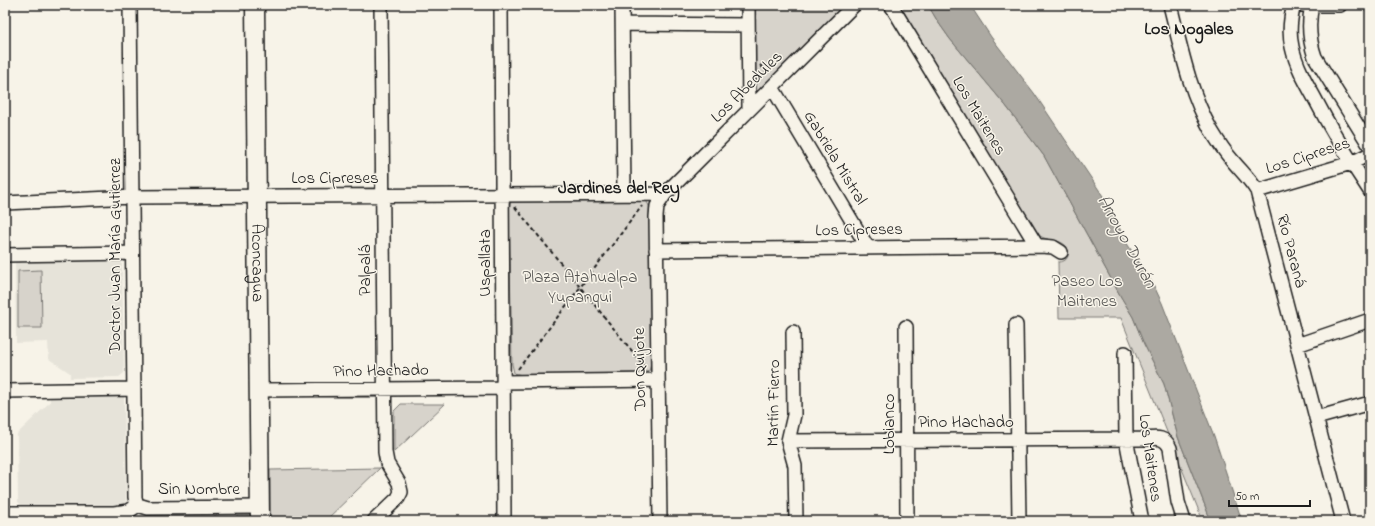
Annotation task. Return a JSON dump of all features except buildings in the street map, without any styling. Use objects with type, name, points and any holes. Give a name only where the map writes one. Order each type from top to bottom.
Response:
[{"type":"street","name":"Doctor Juan María Gutierrez","points":[[130,5],[135,497],[138,505]]},
{"type":"street","name":"Aconcagua","points":[[255,5],[260,514]]},
{"type":"street","name":"Palpalá","points":[[374,521],[398,498],[401,489],[385,456],[381,5]]},
{"type":"street","name":"Uspallata","points":[[501,5],[504,521]]},
{"type":"street","points":[[622,5],[624,194]]},
{"type":"street","points":[[748,5],[749,110]]},
{"type":"street","name":"Los Abedules","points":[[665,194],[854,5]]},
{"type":"street","name":"Los Maitenes","points":[[891,5],[1037,246]]},
{"type":"street","name":"Río Paraná","points":[[1170,5],[1188,76],[1203,114],[1226,154],[1250,179],[1257,191],[1343,521]]},
{"type":"street","points":[[1294,5],[1291,16],[1291,36],[1297,64],[1330,128],[1370,191]]},
{"type":"street","points":[[1340,5],[1309,5],[1309,26],[1312,48],[1315,57],[1370,146]]},
{"type":"street","points":[[623,24],[748,25]]},
{"type":"street","name":"Gabriela Mistral","points":[[772,87],[868,248]]},
{"type":"street","name":"Los Cipreses","points":[[1257,191],[1351,163],[1370,154]]},
{"type":"street","name":"Los Cipreses","points":[[5,203],[132,197],[665,194]]},
{"type":"street","name":"Don Quijote","points":[[660,521],[656,211],[659,202],[665,194]]},
{"type":"street","name":"Los Cipreses","points":[[656,250],[1050,246],[1061,252]]},
{"type":"street","points":[[5,255],[132,254]]},
{"type":"street","points":[[1297,345],[1370,320]]},
{"type":"street","points":[[1016,325],[1019,521]]},
{"type":"street","name":"Lobianco","points":[[906,327],[907,521]]},
{"type":"street","name":"Martín Fierro","points":[[792,332],[794,415],[788,441],[795,466],[796,521]]},
{"type":"street","name":"Los Maitenes","points":[[1125,353],[1126,439],[1142,521]]},
{"type":"street","name":"Pino Hachado","points":[[259,390],[384,389],[658,380]]},
{"type":"street","points":[[5,383],[134,385]]},
{"type":"street","points":[[5,391],[134,385]]},
{"type":"street","points":[[1316,418],[1370,403]]},
{"type":"street","name":"Pino Hachado","points":[[788,441],[1160,438],[1169,444],[1178,502],[1184,521]]},
{"type":"street","points":[[1145,439],[1157,442],[1163,450],[1174,521]]},
{"type":"street","points":[[5,513],[114,513],[129,511],[138,505]]},
{"type":"street","name":"Sin Nombre","points":[[138,505],[148,508],[260,514]]},
{"type":"path","points":[[758,63],[766,71],[769,72],[773,70]]},
{"type":"path","points":[[513,209],[518,203]]},
{"type":"path","points":[[518,369],[644,204],[646,206]]},
{"type":"path","points":[[515,207],[645,367]]},
{"type":"path","points":[[642,370],[648,364]]},
{"type":"path","points":[[515,367],[522,372]]},
{"type":"shaded area","points":[[117,258],[122,262],[124,373],[119,377],[70,378],[70,373],[49,359],[48,342],[16,343],[15,259]]},
{"type":"shaded area","points":[[124,394],[126,501],[119,508],[24,508],[18,502],[17,434],[50,402],[50,395]]},
{"type":"green space","points":[[754,5],[847,5],[758,91],[755,89]]},
{"type":"green space","name":"Paseo Los Maitenes","points":[[898,5],[928,5],[950,39],[1006,106],[1044,156],[1133,317],[1144,344],[1164,384],[1178,437],[1211,521],[1203,521],[1121,318],[1059,318],[1058,262],[1064,261],[1067,258],[1067,247],[1060,242],[1044,238],[1037,233]]},
{"type":"green space","name":"Plaza Atahualpa Yupanqui","points":[[646,200],[649,206],[651,364],[649,371],[642,373],[522,375],[514,373],[512,364],[509,209],[511,202]]},
{"type":"green space","points":[[41,270],[42,328],[18,328],[18,271]]},
{"type":"green space","points":[[401,404],[445,404],[394,452],[394,411]]},
{"type":"green space","points":[[380,468],[325,521],[270,521],[270,470]]},
{"type":"water","name":"Arroyo Durán","points":[[928,5],[970,5],[991,37],[1034,93],[1108,204],[1126,242],[1153,284],[1162,303],[1214,436],[1242,521],[1211,521],[1178,437],[1164,384],[1144,344],[1133,317],[1044,156],[1006,106],[950,39]]},
{"type":"district","name":"Los Nogales","points":[[1189,30]]},
{"type":"district","name":"Jardines del Rey","points":[[619,189]]}]
